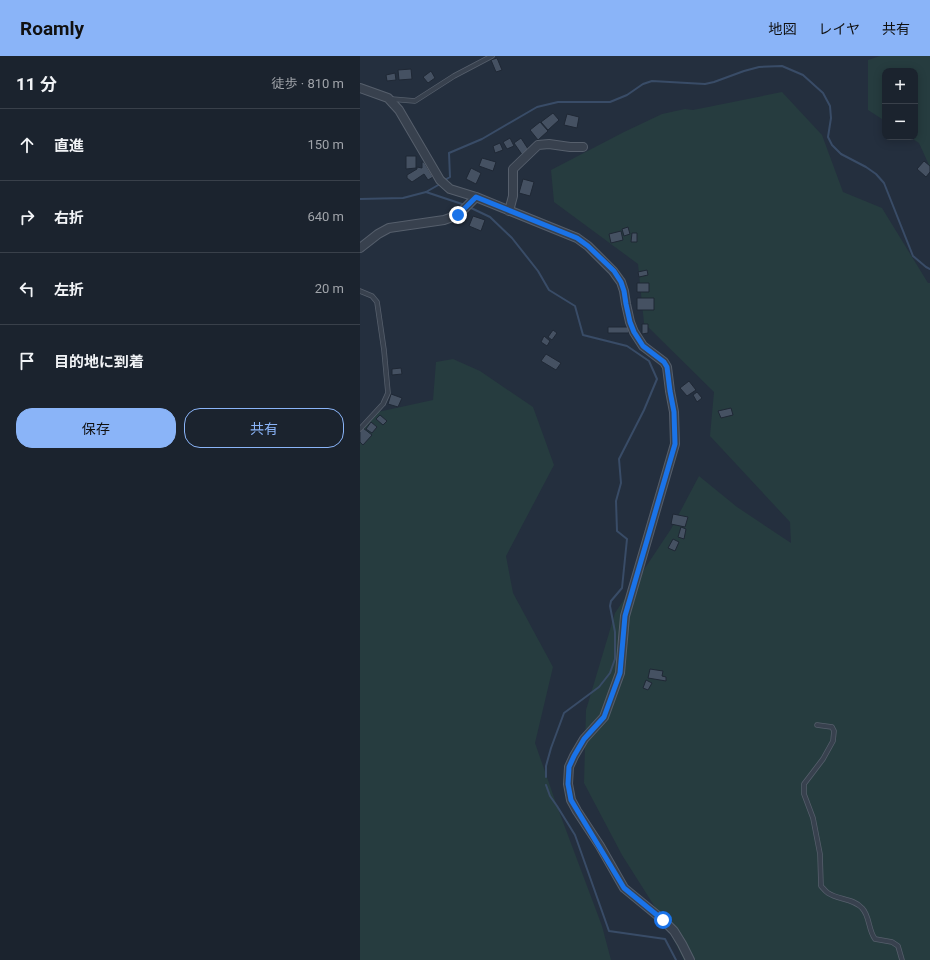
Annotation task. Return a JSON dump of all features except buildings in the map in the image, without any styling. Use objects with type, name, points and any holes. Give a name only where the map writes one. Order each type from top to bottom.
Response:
[{"type":"street","points":[[360,88],[385,96],[391,100],[399,110],[440,180],[450,189],[471,202],[509,211],[577,238],[600,257],[614,271],[621,282],[634,332],[643,346],[664,362],[667,367],[674,412],[675,444],[625,616],[620,673],[604,717],[584,739],[574,756],[569,767],[568,784],[571,800],[624,888],[674,931],[690,960]]},
{"type":"street","points":[[509,211],[513,196],[513,169],[538,145],[549,144],[583,147]]},
{"type":"street","points":[[360,248],[378,234],[389,228],[449,219],[458,215],[471,202]]},
{"type":"lane","points":[[391,100],[415,101],[454,76],[492,56]]},
{"type":"lane","points":[[360,291],[372,296],[377,302],[388,393],[383,404],[360,429]]},
{"type":"lane","points":[[817,726],[832,727],[834,731],[833,741],[823,759],[804,784],[804,794],[813,818],[820,854],[821,886],[828,893],[857,903],[864,909],[875,940],[892,942],[898,946],[902,960]]},
{"type":"green space","points":[[880,56],[930,56],[930,171],[929,165],[919,143],[914,140],[918,140],[918,68],[882,68],[882,119],[868,110],[868,60]]},
{"type":"green space","points":[[782,92],[822,135],[843,192],[882,208],[928,283],[930,283],[930,960],[684,960],[665,923],[622,855],[584,783],[586,710],[615,613],[671,529],[699,476],[737,507],[791,543],[790,522],[710,436],[714,392],[644,323],[638,264],[554,202],[551,170],[662,114],[685,109],[693,110]]},
{"type":"green space","points":[[453,359],[480,371],[533,407],[554,465],[506,556],[513,593],[553,667],[535,743],[602,926],[611,960],[360,960],[360,436],[373,413],[433,400],[436,362]]},
{"type":"waterway","points":[[445,180],[450,177],[449,153],[482,139],[537,107],[558,102],[610,102],[627,95],[643,84],[652,81],[705,84],[759,67],[782,66],[803,75],[823,93],[830,106],[831,118],[828,137],[832,145],[841,154],[876,174],[884,183],[913,256],[930,269]]},
{"type":"waterway","points":[[360,199],[403,198],[426,192],[440,184]]},
{"type":"waterway","points":[[426,192],[465,205]]},
{"type":"waterway","points":[[469,207],[490,217],[512,238],[538,271],[549,290],[575,306],[583,335],[627,346],[649,361],[657,379],[644,410],[619,459],[621,483],[616,501],[617,531],[627,539],[622,588],[611,601],[610,606],[615,632],[615,659],[610,673],[599,687],[564,713],[551,748],[546,766],[546,777]]},
{"type":"waterway","points":[[546,785],[550,796],[575,835],[609,931],[665,939],[676,960]]},
{"type":"route","points":[[458,215],[476,197],[577,238],[588,246],[614,271],[621,282],[630,322],[634,332],[643,346],[664,362],[667,367],[674,412],[675,444],[625,616],[620,673],[604,717],[584,739],[574,756],[569,767],[568,784],[571,800],[624,888],[663,920]]}]
